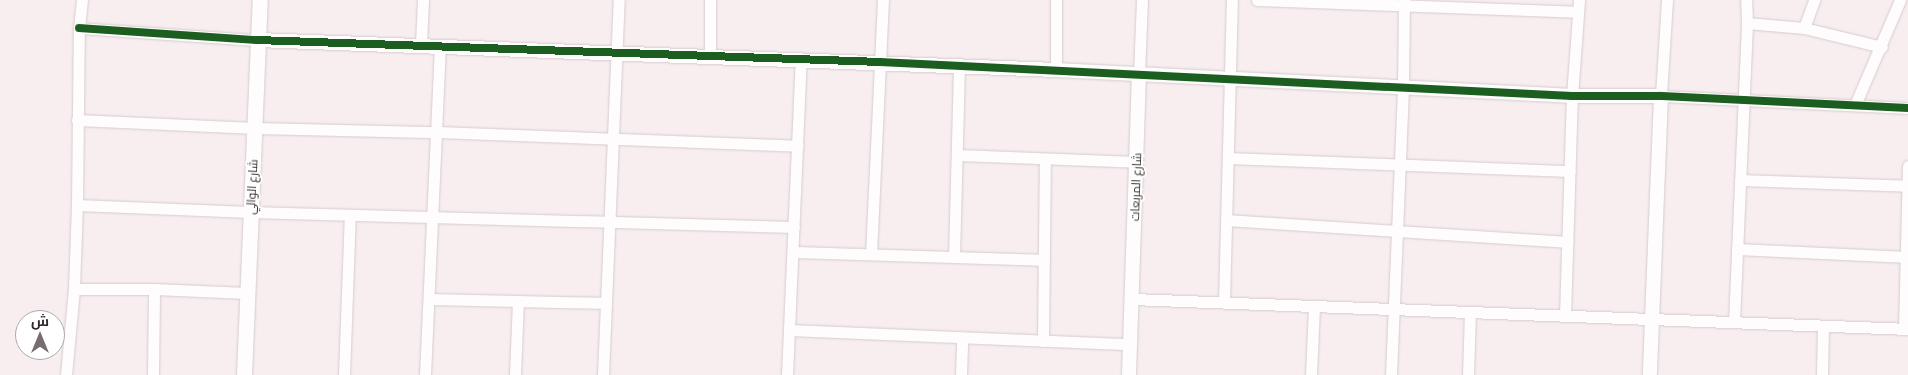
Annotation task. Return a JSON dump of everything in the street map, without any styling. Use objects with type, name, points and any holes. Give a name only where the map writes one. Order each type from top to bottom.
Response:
[{"type":"main road","name":"شارع الوالي","points":[[244,375],[260,0]]},
{"type":"street","points":[[66,375],[74,289],[77,205],[78,28],[82,0]]},
{"type":"street","points":[[420,44],[423,0]]},
{"type":"street","points":[[603,375],[619,0]]},
{"type":"street","points":[[710,0],[710,55]]},
{"type":"street","points":[[870,254],[882,0]]},
{"type":"street","points":[[1056,0],[1056,70]]},
{"type":"street","name":"شارع المربعات","points":[[1129,375],[1142,0]]},
{"type":"street","points":[[1224,302],[1232,0]]},
{"type":"street","points":[[1258,0],[1404,3],[1578,12]]},
{"type":"street","points":[[1565,316],[1572,96],[1579,0]]},
{"type":"street","points":[[1650,375],[1661,96],[1667,0]]},
{"type":"street","points":[[1734,322],[1747,23],[1746,0]]},
{"type":"street","points":[[1804,28],[1814,0]]},
{"type":"street","points":[[1856,105],[1882,47],[1900,0]]},
{"type":"street","points":[[1391,375],[1403,86],[1404,3]]},
{"type":"street","points":[[1747,23],[1804,28],[1882,47]]},
{"type":"street","points":[[78,28],[257,40],[617,51],[1403,86],[1572,96],[1661,96],[1908,108]]},
{"type":"street","points":[[425,375],[438,132],[440,45]]},
{"type":"street","points":[[787,375],[801,59]]},
{"type":"street","points":[[954,257],[959,66]]},
{"type":"street","points":[[77,120],[255,128],[438,132],[798,146]]},
{"type":"street","points":[[958,155],[1137,162]]},
{"type":"street","points":[[1228,158],[1570,171]]},
{"type":"street","points":[[1043,340],[1045,159]]},
{"type":"street","points":[[1132,299],[1906,329],[1908,166]]},
{"type":"street","points":[[1740,180],[1908,186]]},
{"type":"street","points":[[77,205],[250,212],[794,227]]},
{"type":"street","points":[[344,375],[350,215]]},
{"type":"street","points":[[1227,220],[1567,242]]},
{"type":"street","points":[[1737,249],[1907,257]]},
{"type":"street","points":[[793,252],[1043,260]]},
{"type":"street","points":[[74,289],[154,289],[247,293]]},
{"type":"street","points":[[153,375],[154,289]]},
{"type":"street","points":[[430,299],[606,303]]},
{"type":"street","points":[[515,375],[518,301]]},
{"type":"street","points":[[1311,375],[1314,306]]},
{"type":"street","points":[[1468,375],[1470,312]]},
{"type":"street","points":[[1822,375],[1823,326]]},
{"type":"street","points":[[789,330],[1130,344]]},
{"type":"street","points":[[961,375],[962,338]]},
{"type":"street","points":[[1129,375],[1136,375]]},
{"type":"cycle path","points":[[79,28],[257,40],[880,62],[1572,96],[1661,96],[1908,108]]}]
